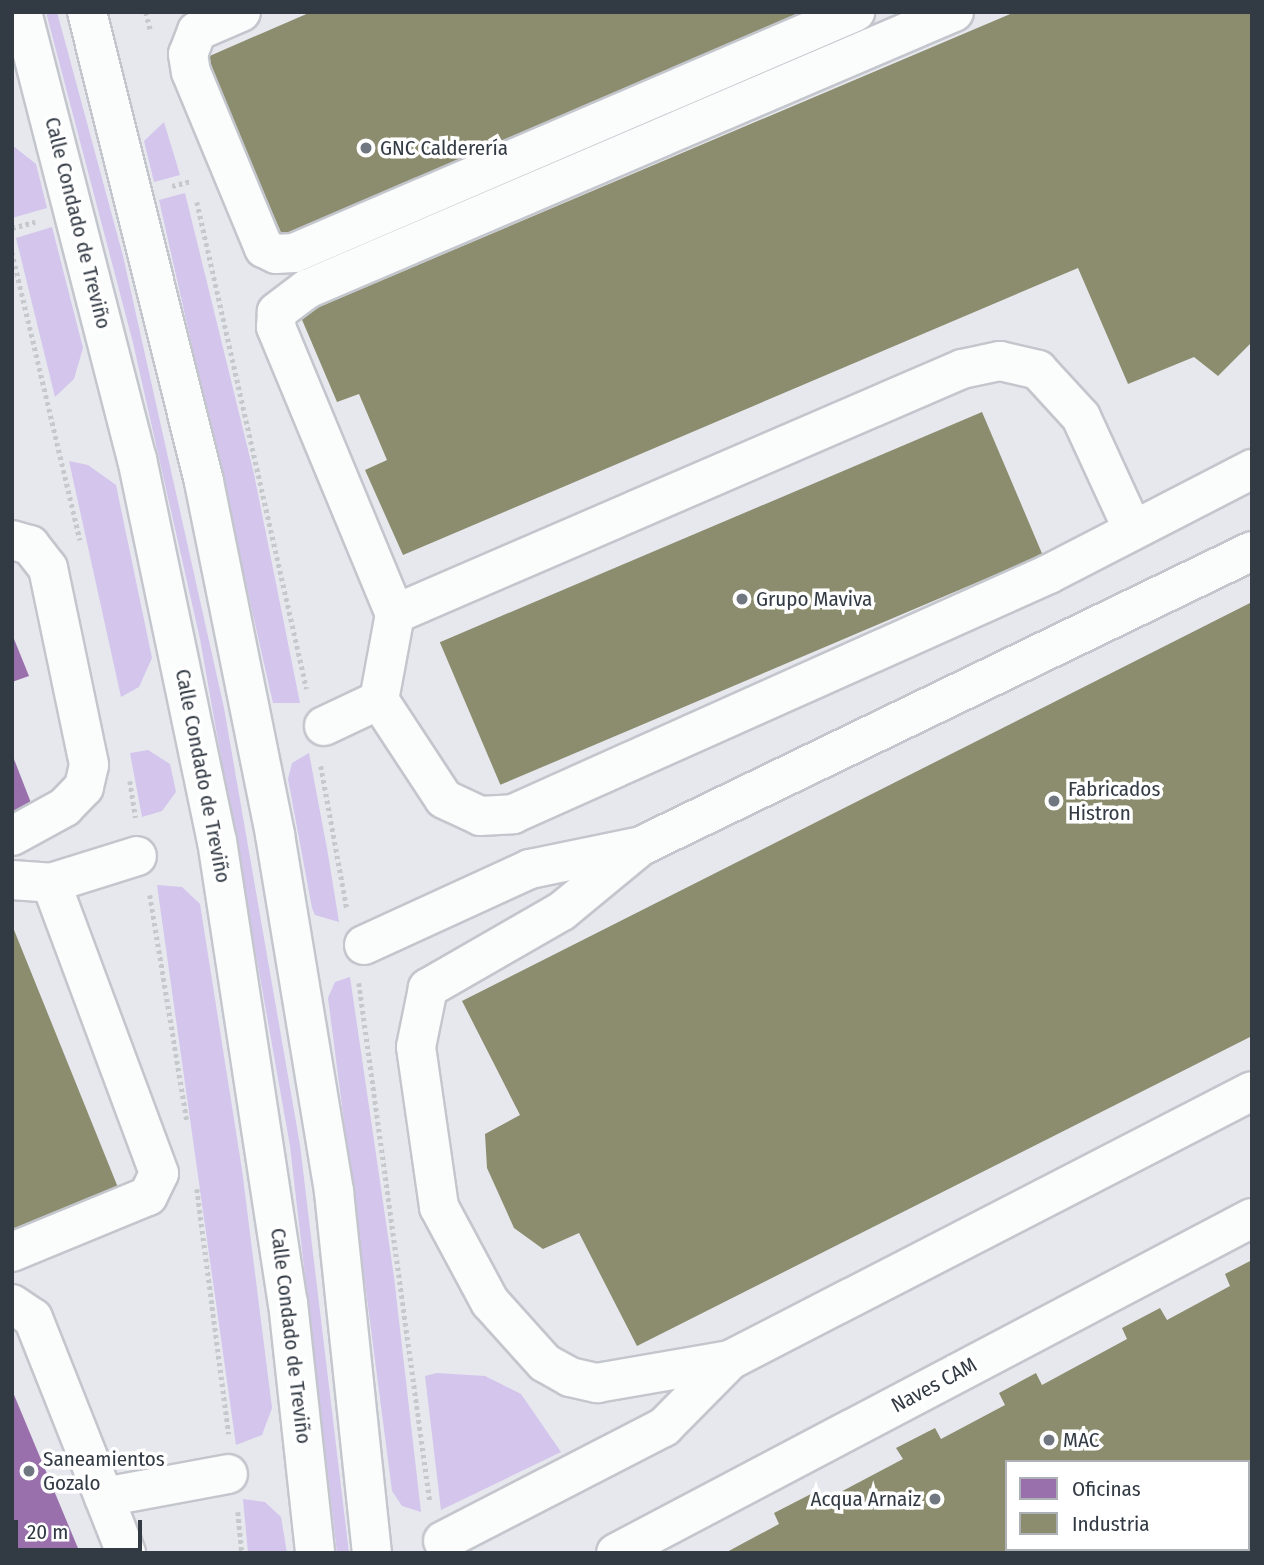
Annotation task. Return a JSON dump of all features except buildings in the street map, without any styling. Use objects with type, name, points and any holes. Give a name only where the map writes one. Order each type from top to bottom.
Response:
[{"type":"street","name":"Calle Condado de Treviño","points":[[22,12],[128,424],[215,828],[288,1303],[315,1553]]},
{"type":"street","points":[[87,12],[204,482],[279,857],[334,1192],[372,1553]]},
{"type":"street","points":[[241,12],[197,31],[182,75],[264,248],[294,253],[855,12]]},
{"type":"street","points":[[954,12],[286,300],[276,327],[395,614],[379,699],[444,799],[460,811],[494,819],[1049,574],[1132,528],[1252,469]]},
{"type":"street","points":[[395,614],[962,369],[1000,361],[1038,370],[1081,416],[1132,528]]},
{"type":"street","points":[[12,540],[30,545],[48,568],[98,730],[84,787],[39,826],[12,836]]},
{"type":"street","points":[[1252,551],[641,846],[562,911],[428,988],[416,1047],[439,1208],[490,1302],[545,1363],[570,1377],[597,1382],[730,1360],[1252,1091]]},
{"type":"street","points":[[317,728],[379,699]]},
{"type":"street","points":[[357,947],[530,869],[641,846]]},
{"type":"street","points":[[12,880],[51,883],[137,856]]},
{"type":"street","points":[[12,1252],[148,1196],[159,1173],[51,883]]},
{"type":"street","name":"Naves CAM","points":[[616,1553],[1252,1218]]},
{"type":"street","points":[[12,1304],[33,1318],[126,1553]]},
{"type":"street","points":[[438,1528],[664,1427],[730,1360]]},
{"type":"street","points":[[104,1497],[228,1474]]},
{"type":"path","points":[[146,12],[154,41]]},
{"type":"path","points":[[189,170],[317,728],[357,947],[438,1528]]},
{"type":"shaded area","points":[[46,12],[57,12],[123,256],[224,708],[300,1145],[349,1553],[337,1553],[290,1146],[200,639],[133,343]]},
{"type":"shaded area","points":[[164,122],[180,175],[154,182],[144,141]]},
{"type":"shaded area","points":[[12,145],[36,164],[47,208],[12,218]]},
{"type":"shaded area","points":[[185,193],[254,474],[300,703],[273,703],[159,200]]},
{"type":"shaded area","points":[[52,227],[83,348],[74,379],[55,397],[16,238]]},
{"type":"shaded area","points":[[69,461],[88,465],[116,485],[152,658],[139,687],[121,697]]},
{"type":"shaded area","points":[[148,750],[170,764],[176,792],[162,811],[142,817],[130,753]]},
{"type":"shaded area","points":[[309,753],[339,922],[315,915],[312,908],[288,779],[292,763]]},
{"type":"shaded area","points":[[157,885],[182,887],[200,904],[242,1170],[272,1408],[262,1435],[236,1445]]},
{"type":"shaded area","points":[[350,977],[394,1277],[421,1512],[402,1506],[392,1491],[328,998],[335,982]]},
{"type":"shaded area","points":[[437,1373],[485,1376],[521,1394],[561,1452],[441,1510],[425,1376]]},
{"type":"shaded area","points":[[243,1499],[265,1502],[281,1517],[287,1553],[248,1553]]},
{"type":"place","name":"GNC Calderería","points":[[366,148]]},
{"type":"place","name":"Grupo Maviva","points":[[742,599]]},
{"type":"place","name":"Fabricados Histron","points":[[1054,801]]},
{"type":"place","name":"MAC","points":[[1049,1440]]},
{"type":"place","name":"Saneamientos Gozalo","points":[[29,1471]]},
{"type":"place","name":"Acqua Arnaiz","points":[[935,1499]]}]
